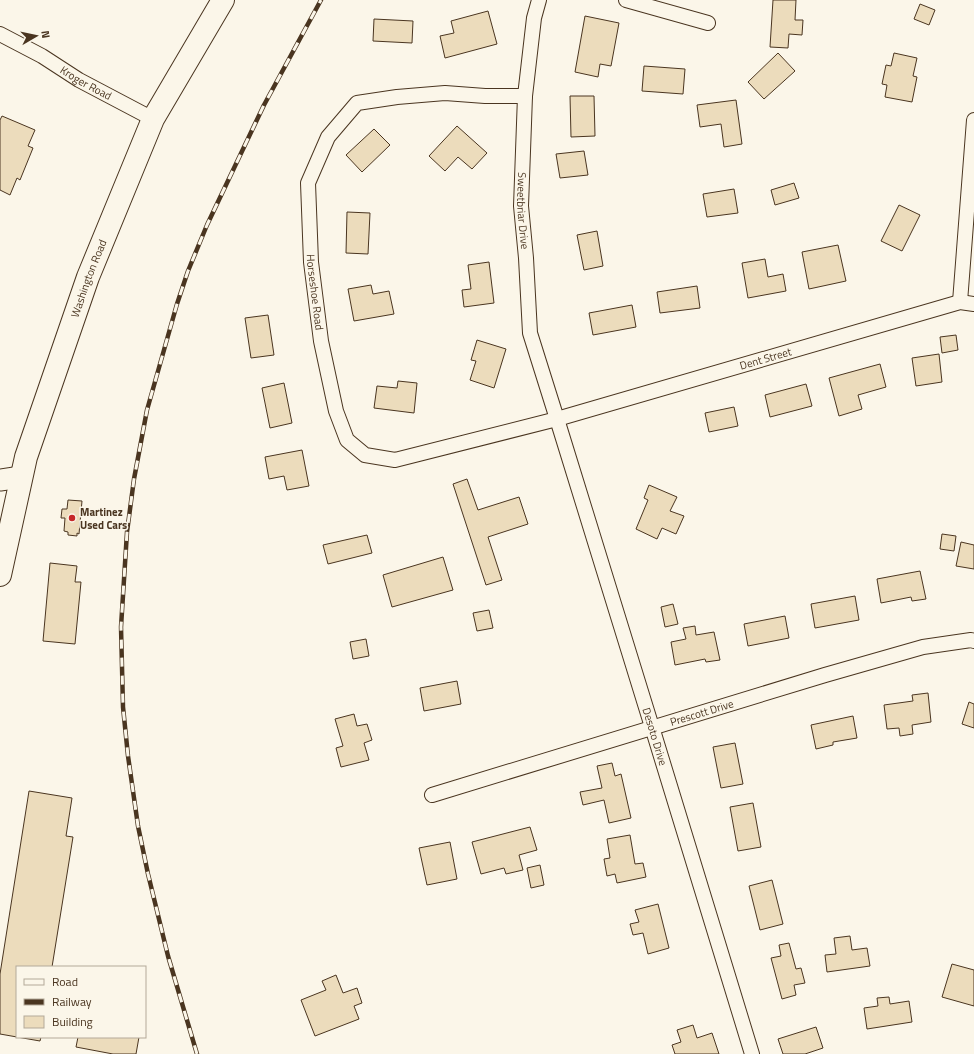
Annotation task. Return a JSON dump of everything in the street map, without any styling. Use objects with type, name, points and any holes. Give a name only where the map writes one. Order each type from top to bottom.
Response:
[{"type":"main road","name":"Washington Road","points":[[0,575],[26,457],[88,277],[153,119],[223,0]]},
{"type":"main road","points":[[0,480],[21,477]]},
{"type":"street","name":"Sweetbriar Drive","points":[[539,0],[534,18],[525,96],[521,206],[526,258],[530,333],[557,418]]},
{"type":"street","points":[[626,0],[708,23]]},
{"type":"street","name":"Kroger Road","points":[[0,34],[42,56],[79,80],[153,119]]},
{"type":"street","name":"Horseshoe Road","points":[[525,96],[484,96],[445,93],[397,96],[358,103],[328,137],[308,183],[311,262],[321,341],[336,410],[347,440],[365,455],[394,460],[557,418]]},
{"type":"street","points":[[967,303],[974,120]]},
{"type":"street","name":"Dent Street","points":[[557,418],[967,303]]},
{"type":"street","name":"Desoto Drive","points":[[557,418],[752,1054]]},
{"type":"street","name":"Prescott Drive","points":[[432,795],[652,727],[923,647],[971,640],[974,641]]},
{"type":"building","points":[[773,0],[796,0],[795,20],[803,20],[802,35],[789,34],[788,48],[770,47]]},
{"type":"building","points":[[920,4],[935,10],[929,25],[914,19]]},
{"type":"building","points":[[488,11],[497,44],[445,58],[440,36],[454,33],[451,21]]},
{"type":"building","points":[[585,16],[619,23],[611,66],[600,64],[598,77],[575,72]]},
{"type":"building","points":[[374,19],[413,21],[412,43],[373,41]]},
{"type":"building","points":[[778,53],[795,71],[764,99],[748,82]]},
{"type":"building","points":[[894,53],[917,58],[913,76],[917,77],[912,102],[885,97],[887,85],[882,84],[886,65],[891,66]]},
{"type":"building","points":[[644,66],[685,69],[683,94],[642,91]]},
{"type":"building","points":[[570,96],[594,96],[595,136],[571,137]]},
{"type":"building","points":[[736,100],[742,144],[724,147],[721,124],[700,127],[697,105]]},
{"type":"building","points":[[2,116],[35,130],[28,146],[33,148],[20,180],[17,178],[10,195],[0,190],[0,120]]},
{"type":"building","points":[[457,126],[487,153],[472,169],[458,157],[445,171],[429,156]]},
{"type":"building","points":[[374,129],[390,145],[362,172],[346,155]]},
{"type":"building","points":[[584,151],[588,175],[560,178],[556,154]]},
{"type":"building","points":[[794,183],[799,198],[775,205],[771,190]]},
{"type":"building","points":[[734,189],[738,213],[707,217],[703,194]]},
{"type":"building","points":[[899,205],[920,215],[902,251],[881,241]]},
{"type":"building","points":[[347,212],[370,213],[368,254],[346,253]]},
{"type":"building","points":[[597,231],[603,266],[584,270],[577,235]]},
{"type":"building","points":[[838,245],[846,281],[809,289],[802,252]]},
{"type":"building","points":[[765,259],[768,277],[783,274],[786,291],[748,298],[742,263]]},
{"type":"building","points":[[489,262],[494,303],[464,307],[462,290],[471,289],[468,265]]},
{"type":"building","points":[[371,285],[373,294],[389,291],[394,314],[354,321],[348,289]]},
{"type":"building","points":[[697,286],[700,308],[660,313],[657,292]]},
{"type":"building","points":[[632,305],[636,327],[593,335],[589,313]]},
{"type":"building","points":[[268,315],[274,355],[251,358],[245,318]]},
{"type":"building","points":[[956,335],[958,350],[942,353],[940,337]]},
{"type":"building","points":[[477,340],[506,349],[494,388],[470,380],[476,361],[471,360]]},
{"type":"building","points":[[939,354],[942,382],[916,386],[912,358]]},
{"type":"building","points":[[880,364],[886,387],[858,395],[862,409],[839,416],[829,378]]},
{"type":"building","points":[[398,381],[417,383],[414,413],[374,408],[377,386],[397,388]]},
{"type":"building","points":[[284,383],[292,423],[270,428],[262,388]]},
{"type":"building","points":[[806,384],[812,406],[770,417],[765,395]]},
{"type":"building","points":[[734,407],[738,426],[709,432],[705,413]]},
{"type":"building","points":[[302,450],[309,486],[287,490],[284,476],[269,479],[265,457]]},
{"type":"building","points":[[467,479],[478,510],[519,497],[528,524],[488,537],[502,580],[486,585],[453,484]]},
{"type":"building","points":[[649,485],[677,497],[670,511],[684,516],[676,534],[662,528],[657,539],[636,529],[648,500],[644,498]]},
{"type":"building","name":"Martinez Used Cars","points":[[68,500],[82,501],[79,534],[77,533],[77,536],[68,535],[68,532],[64,531],[65,518],[61,518],[62,509],[67,509]]},
{"type":"building","points":[[942,534],[956,536],[954,551],[940,549]]},
{"type":"building","points":[[367,535],[372,553],[328,564],[323,545]]},
{"type":"building","points":[[961,542],[974,545],[974,569],[956,566]]},
{"type":"building","points":[[443,557],[453,590],[392,607],[383,575]]},
{"type":"building","points":[[50,563],[77,566],[75,582],[81,582],[75,644],[43,641]]},
{"type":"building","points":[[920,571],[926,599],[912,601],[911,597],[881,603],[877,579]]},
{"type":"building","points":[[855,596],[859,620],[815,628],[811,604]]},
{"type":"building","points":[[673,604],[678,624],[665,627],[661,607]]},
{"type":"building","points":[[489,610],[493,628],[477,631],[473,613]]},
{"type":"building","points":[[785,616],[789,638],[748,646],[744,624]]},
{"type":"building","points":[[695,626],[696,635],[714,632],[720,660],[706,662],[705,659],[675,665],[671,642],[686,639],[683,628]]},
{"type":"building","points":[[366,639],[369,656],[353,659],[350,642]]},
{"type":"building","points":[[457,681],[461,704],[424,711],[420,688]]},
{"type":"building","points":[[928,693],[931,722],[912,725],[913,734],[900,736],[899,728],[887,729],[884,705],[913,701],[912,695]]},
{"type":"building","points":[[969,702],[974,704],[974,728],[962,724]]},
{"type":"building","points":[[354,714],[357,726],[367,724],[372,740],[364,743],[369,760],[341,767],[336,748],[343,746],[335,719]]},
{"type":"building","points":[[853,716],[857,738],[833,742],[833,745],[816,749],[811,725]]},
{"type":"building","points":[[735,743],[743,784],[721,788],[713,747]]},
{"type":"building","points":[[612,763],[615,776],[621,774],[631,818],[609,823],[604,800],[583,805],[580,792],[602,788],[597,766]]},
{"type":"building","points":[[29,791],[72,798],[66,836],[73,837],[52,966],[16,966],[16,1037],[0,1034],[0,974]]},
{"type":"building","points":[[753,803],[761,847],[738,851],[730,807]]},
{"type":"building","points":[[530,827],[537,850],[519,855],[523,870],[506,874],[504,868],[481,874],[472,842]]},
{"type":"building","points":[[630,835],[635,864],[643,863],[646,877],[617,883],[615,874],[607,876],[604,859],[610,858],[607,839]]},
{"type":"building","points":[[450,842],[457,879],[427,885],[419,848]]},
{"type":"building","points":[[540,865],[544,885],[531,888],[527,868]]},
{"type":"building","points":[[772,880],[783,924],[760,930],[749,886]]},
{"type":"building","points":[[658,904],[669,948],[648,954],[643,933],[633,935],[630,924],[639,922],[635,910]]},
{"type":"building","points":[[850,936],[852,950],[867,948],[870,966],[827,972],[825,955],[836,954],[834,938]]},
{"type":"building","points":[[789,943],[796,969],[801,968],[805,983],[794,985],[796,995],[782,999],[771,958],[781,956],[779,945]]},
{"type":"building","points":[[952,964],[974,970],[974,1006],[942,997]]},
{"type":"building","points":[[336,975],[343,993],[357,988],[362,1003],[354,1006],[359,1019],[315,1036],[301,1000],[326,990],[322,981]]},
{"type":"building","points":[[889,997],[890,1004],[909,1001],[912,1022],[867,1029],[864,1008],[878,1006],[877,998]]},
{"type":"building","points":[[693,1025],[697,1038],[712,1033],[719,1054],[675,1054],[672,1045],[681,1042],[677,1030]]},
{"type":"building","points":[[816,1027],[823,1048],[805,1054],[783,1054],[778,1039]]},
{"type":"building","points":[[23,1038],[41,1038],[40,1041]]},
{"type":"building","points":[[78,1038],[139,1038],[136,1054],[113,1054],[76,1047]]},
{"type":"railway","points":[[197,1054],[168,956],[148,874],[138,826],[128,756],[123,707],[121,627],[127,532],[134,479],[147,410],[177,304],[188,271],[207,225],[264,105],[321,0]]},
{"type":"place","name":"Martinez Used Cars","points":[[72,518]]}]
